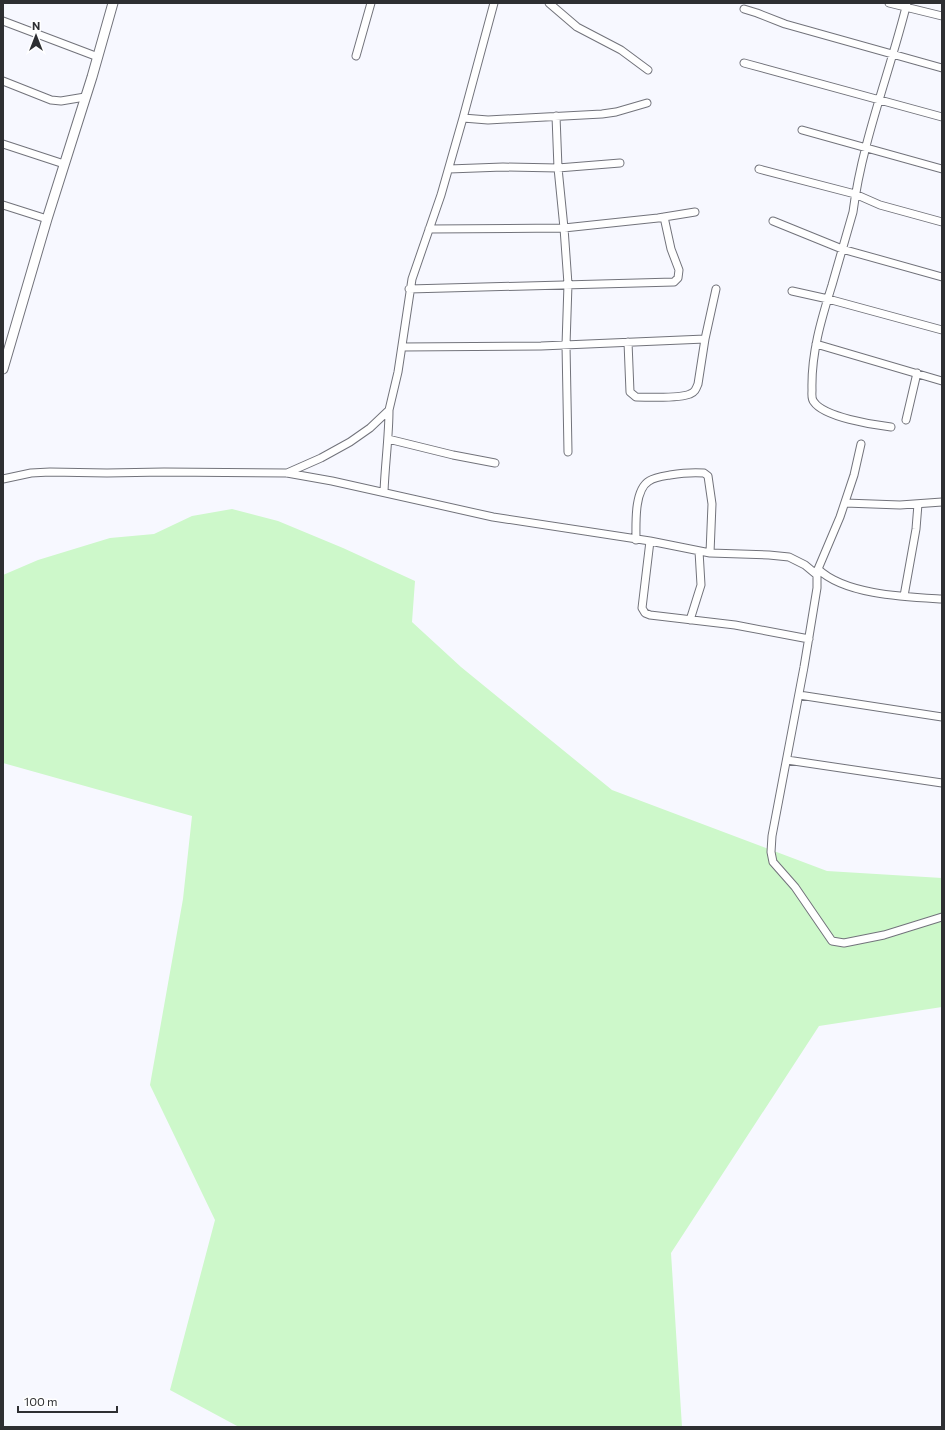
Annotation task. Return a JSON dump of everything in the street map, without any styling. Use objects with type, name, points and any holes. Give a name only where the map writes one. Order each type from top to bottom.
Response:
[{"type":"main road","points":[[4,365],[64,164],[98,57],[113,3]]},
{"type":"street","points":[[356,56],[371,3]]},
{"type":"street","points":[[384,492],[389,410],[398,372],[409,289],[449,169],[494,3]]},
{"type":"street","points":[[549,3],[577,27],[621,50],[648,70]]},
{"type":"street","points":[[889,3],[907,5],[942,16]]},
{"type":"street","points":[[891,427],[868,424],[853,420],[834,414],[814,404],[812,399],[811,373],[816,344],[853,212],[855,194],[866,148],[907,5]]},
{"type":"street","points":[[744,9],[785,24],[942,68]]},
{"type":"street","points":[[3,21],[98,57]]},
{"type":"street","points":[[744,63],[942,117]]},
{"type":"street","points":[[3,81],[51,100],[61,101],[85,96]]},
{"type":"street","points":[[464,118],[488,120],[616,112],[647,103]]},
{"type":"street","points":[[556,116],[558,168],[568,284],[566,345],[568,452]]},
{"type":"street","points":[[802,130],[942,169]]},
{"type":"street","points":[[3,144],[64,164]]},
{"type":"street","points":[[449,169],[503,167],[558,168],[620,164]]},
{"type":"street","points":[[759,169],[855,194],[880,205],[942,222]]},
{"type":"street","points":[[3,205],[48,218]]},
{"type":"street","points":[[429,229],[564,228],[664,217],[695,212]]},
{"type":"street","points":[[409,289],[674,282],[678,278],[679,270],[671,249],[664,217]]},
{"type":"street","points":[[773,220],[842,249],[942,277]]},
{"type":"street","points":[[628,342],[630,392],[632,395],[636,397],[677,396],[686,395],[695,390],[698,384],[705,340],[716,289]]},
{"type":"street","points":[[792,291],[828,299],[942,330]]},
{"type":"street","points":[[402,347],[566,345],[705,340]]},
{"type":"street","points":[[816,344],[942,380]]},
{"type":"street","points":[[906,420],[917,373]]},
{"type":"street","points":[[287,473],[321,458],[350,442],[370,428],[389,410]]},
{"type":"street","points":[[388,439],[453,456],[495,463]]},
{"type":"street","points":[[861,444],[845,503],[818,572],[816,600],[772,836],[771,857],[773,862],[795,887],[832,941],[844,943],[942,918]]},
{"type":"street","points":[[3,479],[31,473],[50,472],[287,473],[384,492],[437,506],[493,517],[650,541],[710,553],[789,557],[835,581],[857,588],[904,596],[942,600]]},
{"type":"street","points":[[636,540],[636,517],[639,498],[643,487],[650,481],[663,476],[681,473],[704,473],[708,476],[712,504],[710,553]]},
{"type":"street","points":[[845,503],[900,505],[942,502]]},
{"type":"street","points":[[904,596],[918,504]]},
{"type":"street","points":[[650,541],[642,608],[646,613],[650,615],[735,625],[809,639]]},
{"type":"street","points":[[690,620],[701,585],[699,551]]},
{"type":"street","points":[[799,695],[942,717]]},
{"type":"street","points":[[787,760],[942,783]]},
{"type":"green space","points":[[232,509],[278,521],[343,548],[415,581],[412,622],[461,667],[612,790],[827,871],[942,878],[942,1007],[819,1026],[671,1253],[682,1427],[239,1427],[170,1390],[215,1220],[150,1085],[183,899],[192,816],[3,763],[3,575],[38,560],[110,538],[154,534],[192,516]]}]
